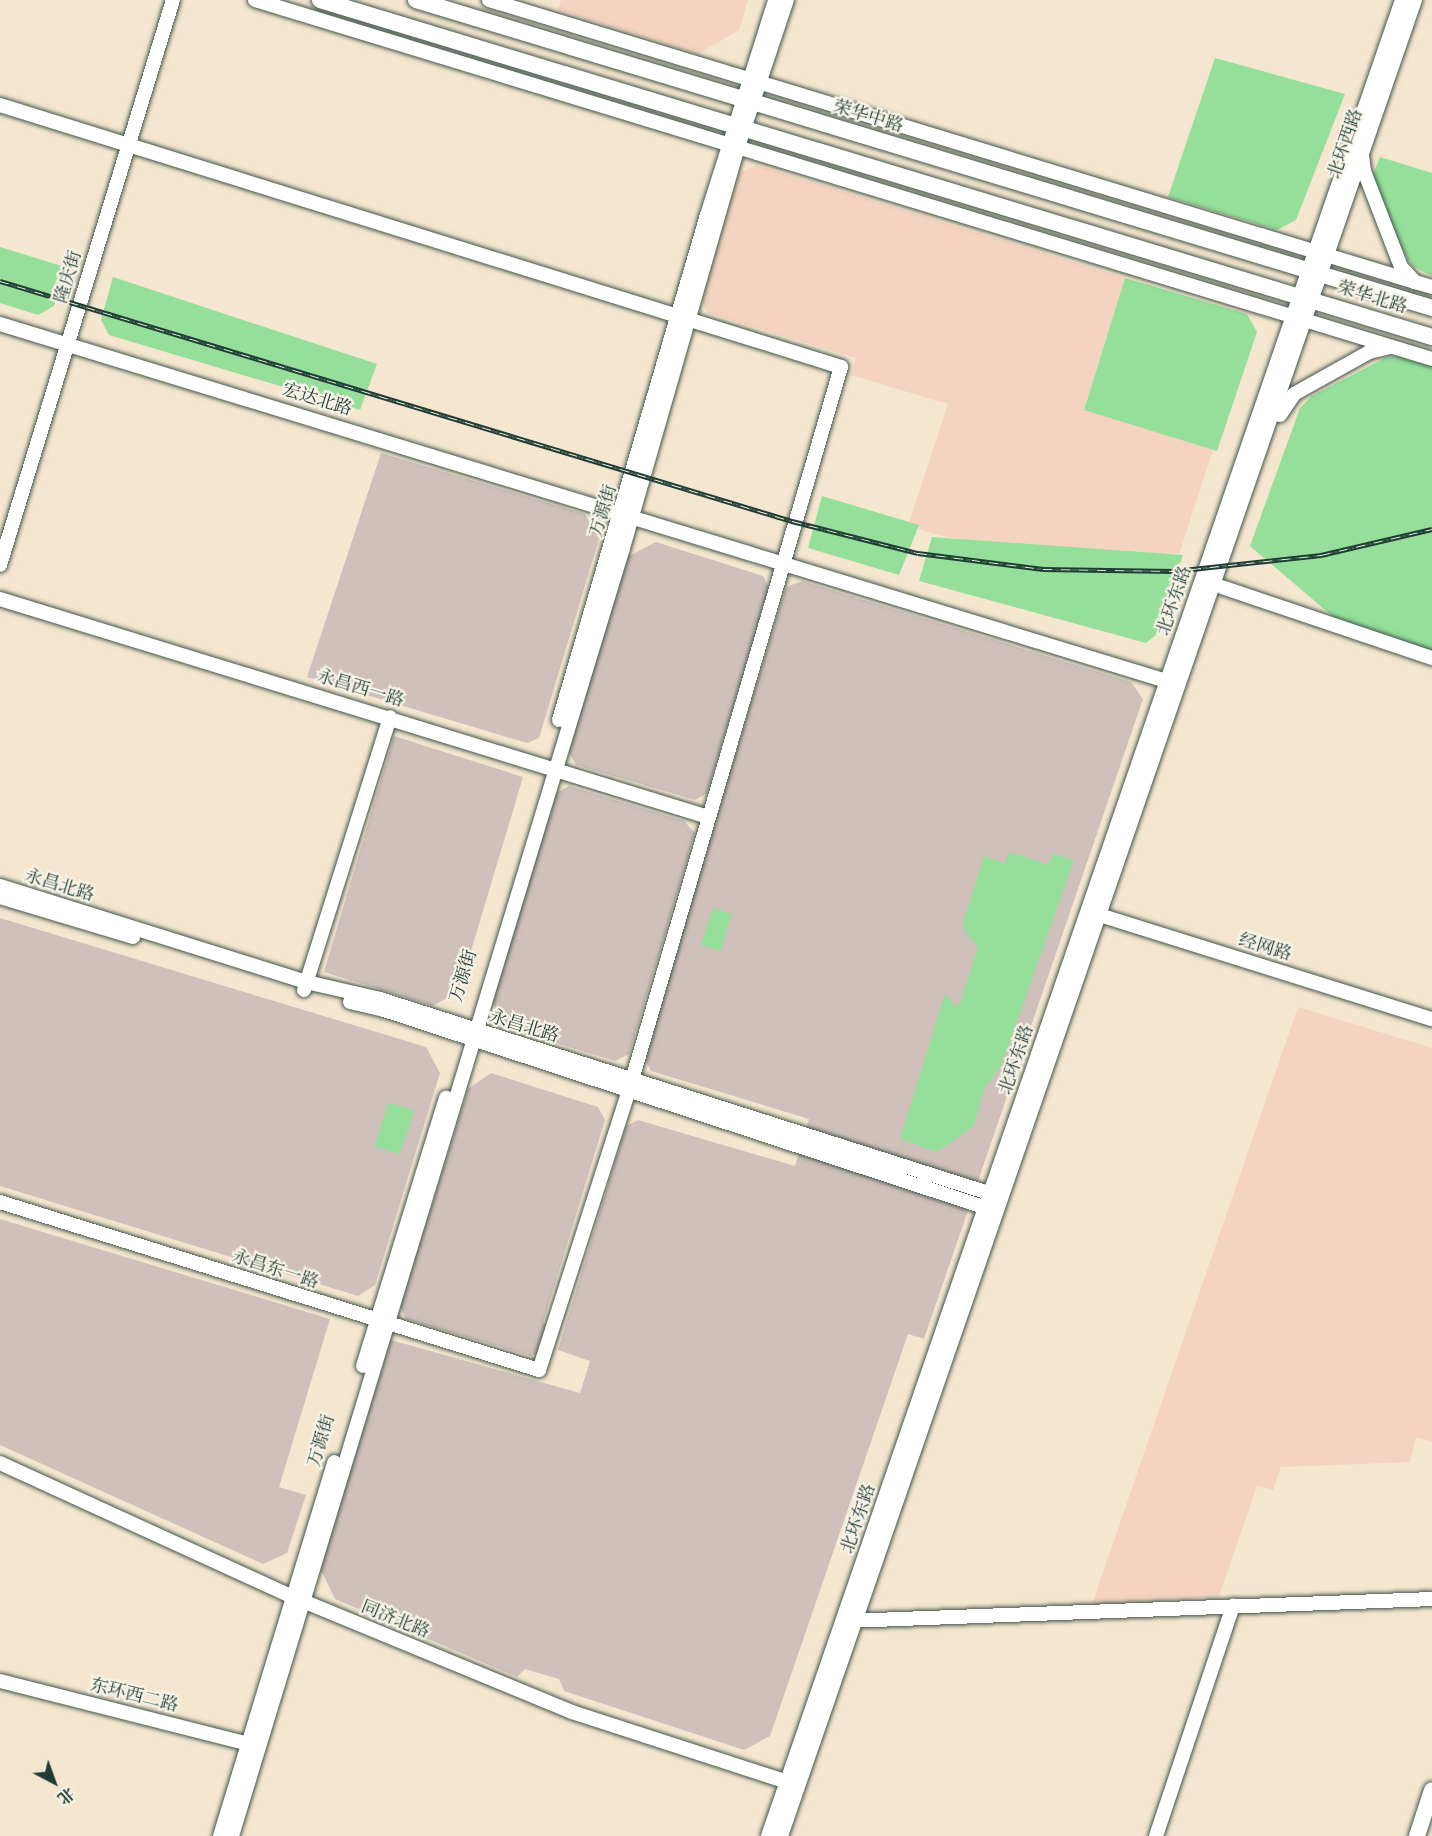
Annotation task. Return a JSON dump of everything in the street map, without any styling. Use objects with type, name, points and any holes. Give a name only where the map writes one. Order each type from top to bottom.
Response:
[{"type":"main road","points":[[320,0],[740,126],[1124,245],[1306,298]]},
{"type":"main road","name":"荣华中路","points":[[416,0],[1315,272]]},
{"type":"main road","name":"荣华北路","points":[[1315,272],[1432,308]]},
{"type":"main road","name":"荣华北路","points":[[1306,298],[1432,337]]},
{"type":"main road","points":[[1417,1836],[1432,1790]]},
{"type":"street","name":"隆庆街","points":[[0,565],[172,0]]},
{"type":"street","points":[[255,0],[1432,359]]},
{"type":"street","points":[[489,0],[1432,287]]},
{"type":"street","points":[[755,81],[775,0]]},
{"type":"street","points":[[755,81],[786,0]]},
{"type":"street","name":"北环西路","points":[[1306,298],[1401,0]]},
{"type":"street","name":"北环西路","points":[[1321,254],[1361,152],[1415,0]]},
{"type":"street","points":[[574,76],[602,105]]},
{"type":"street","name":"万源街","points":[[232,1836],[254,1745],[628,514],[733,145],[755,81]]},
{"type":"street","points":[[0,105],[684,316],[841,367],[630,1084]]},
{"type":"street","points":[[872,117],[910,150]]},
{"type":"street","points":[[1361,152],[1364,171],[1401,267],[1415,282]]},
{"type":"street","points":[[1124,245],[1155,273]]},
{"type":"street","name":"北环东路","points":[[781,1836],[849,1621],[1306,298]]},
{"type":"street","name":"北环东路","points":[[1172,683],[1208,600],[1299,317]]},
{"type":"street","name":"宏达北路","points":[[0,324],[628,514],[1172,683]]},
{"type":"street","points":[[1208,600],[1222,586],[1284,405],[1294,394],[1369,352],[1392,347]]},
{"type":"street","points":[[1222,586],[1432,658]]},
{"type":"street","name":"永昌西一路","points":[[0,599],[550,766],[708,817]]},
{"type":"street","points":[[305,986],[390,717]]},
{"type":"street","name":"永昌北路","points":[[0,886],[305,986]]},
{"type":"street","name":"永昌北路","points":[[0,897],[305,986],[380,999],[470,1034],[995,1195]]},
{"type":"street","name":"经网路","points":[[1094,913],[1432,1019]]},
{"type":"street","name":"永昌北路","points":[[630,1084],[990,1209]]},
{"type":"street","name":"永昌东一路","points":[[0,1202],[381,1323],[539,1370],[630,1084]]},
{"type":"street","name":"同济北路","points":[[0,1462],[298,1600],[572,1712],[787,1782]]},
{"type":"street","points":[[849,1621],[1432,1599]]},
{"type":"street","points":[[1156,1836],[1233,1606]]},
{"type":"street","name":"北环东路","points":[[768,1836],[849,1621]]},
{"type":"street","name":"东环西二路","points":[[0,1681],[254,1745]]},
{"type":"street","name":"万源街","points":[[220,1836],[254,1745]]},
{"type":"shaded area","points":[[561,0],[748,0],[739,30],[698,54],[558,10]]},
{"type":"shaded area","points":[[756,165],[1125,278],[1084,409],[1213,450],[1179,554],[1072,552],[992,544],[946,537],[908,526],[948,404],[851,375],[856,358],[708,313],[702,301],[738,174]]},
{"type":"shaded area","points":[[381,453],[585,514],[599,539],[539,738],[527,743],[307,677]]},
{"type":"shaded area","points":[[656,542],[763,576],[769,588],[707,793],[695,800],[576,765],[569,752],[627,557]]},
{"type":"shaded area","points":[[802,581],[1131,682],[1143,699],[924,1339],[908,1334],[770,1736],[744,1750],[564,1691],[559,1679],[525,1669],[517,1677],[335,1599],[320,1568],[391,1340],[580,1393],[590,1361],[558,1350],[626,1126],[638,1120],[795,1166],[809,1119],[651,1071],[644,1057],[786,587]]},
{"type":"shaded area","points":[[394,736],[523,777],[459,991],[433,1006],[324,972]]},
{"type":"shaded area","points":[[569,786],[684,821],[695,833],[629,1054],[615,1061],[506,1028],[492,1001],[556,793]]},
{"type":"shaded area","points":[[0,918],[426,1047],[440,1073],[375,1285],[358,1296],[0,1186]]},
{"type":"shaded area","points":[[1298,1007],[1432,1048],[1432,1442],[1416,1437],[1410,1462],[1281,1467],[1273,1490],[1257,1486],[1219,1596],[1091,1607]]},
{"type":"shaded area","points":[[491,1073],[598,1107],[605,1120],[543,1323],[546,1325],[537,1353],[531,1356],[406,1319],[400,1307],[468,1089]]},
{"type":"shaded area","points":[[0,1219],[330,1319],[279,1487],[306,1495],[287,1553],[263,1564],[0,1445]]},
{"type":"green space","points":[[1215,58],[1345,94],[1296,220],[1277,230],[1168,197]]},
{"type":"green space","points":[[1380,157],[1432,173],[1432,276],[1414,267],[1407,258],[1373,185],[1372,177]]},
{"type":"green space","points":[[0,247],[65,267],[54,306],[38,315],[0,303]]},
{"type":"green space","points":[[113,277],[377,364],[360,410],[109,335],[101,320]]},
{"type":"green space","points":[[1125,278],[1247,314],[1257,332],[1217,451],[1084,410]]},
{"type":"green space","points":[[1399,356],[1432,366],[1432,653],[1344,626],[1250,546],[1300,408],[1312,396],[1387,357]]},
{"type":"green space","points":[[822,496],[919,525],[899,575],[808,548]]},
{"type":"green space","points":[[932,537],[1183,555],[1157,634],[1146,643],[919,581]]},
{"type":"green space","points":[[1009,852],[1049,865],[1053,854],[1074,860],[1002,1064],[984,1089],[974,1126],[937,1152],[900,1139],[945,994],[956,1006],[960,1004],[978,947],[966,933],[963,923],[984,856],[1005,864]]},
{"type":"green space","points":[[713,908],[732,914],[721,951],[701,945]]},
{"type":"green space","points":[[388,1103],[414,1110],[400,1154],[375,1147]]},
{"type":"railway","points":[[0,281],[792,521],[918,553],[1043,569],[1174,571],[1321,555],[1432,529]]}]
